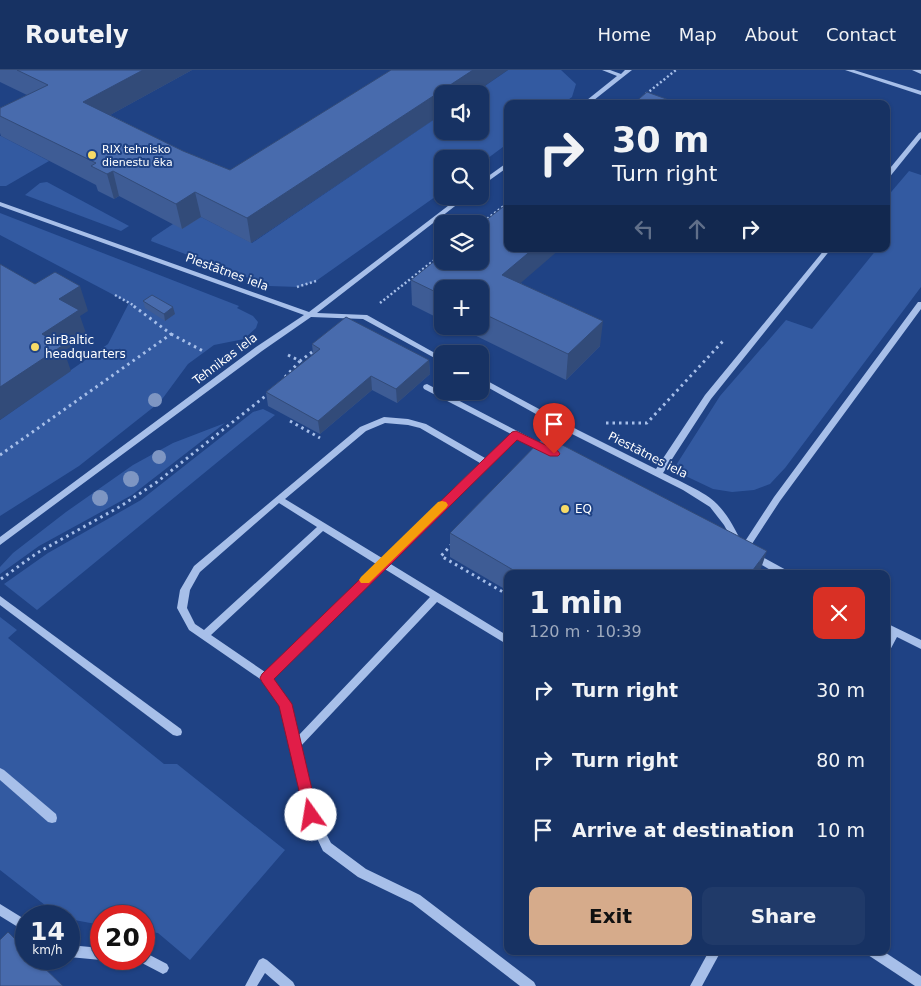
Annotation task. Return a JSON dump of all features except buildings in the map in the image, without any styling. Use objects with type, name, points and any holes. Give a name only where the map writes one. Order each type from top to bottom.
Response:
[{"type":"street","points":[[605,70],[622,76]]},
{"type":"street","points":[[591,100],[629,70]]},
{"type":"street","points":[[890,173],[921,134]]},
{"type":"street","points":[[489,178],[504,167]]},
{"type":"street","name":"Piestātnes iela","points":[[0,204],[310,315],[364,317],[434,356]]},
{"type":"street","name":"Tehnikas iela","points":[[0,542],[259,349],[310,315],[453,205]]},
{"type":"street","points":[[742,551],[777,499],[921,304]]},
{"type":"street","name":"Piestātnes iela","points":[[489,385],[658,473],[713,504],[727,523],[742,551]]},
{"type":"street","points":[[427,387],[554,454]]},
{"type":"street","points":[[486,462],[423,426],[408,422],[384,420],[363,429],[197,569],[185,590],[182,608],[192,628],[266,678],[285,704],[311,815],[327,847],[362,872],[416,899],[530,986]]},
{"type":"street","points":[[266,678],[516,434]]},
{"type":"street","points":[[279,499],[504,638]]},
{"type":"street","points":[[204,636],[323,526]]},
{"type":"street","points":[[726,542],[778,570]]},
{"type":"street","points":[[295,746],[436,596]]},
{"type":"street","points":[[0,600],[178,732]]},
{"type":"street","points":[[891,630],[921,645]]},
{"type":"street","points":[[0,773],[52,818]]},
{"type":"street","points":[[0,910],[15,919]]},
{"type":"street","points":[[878,955],[921,983]]},
{"type":"lane","points":[[848,70],[921,93]]},
{"type":"lane","points":[[915,70],[921,72]]},
{"type":"lane","points":[[658,473],[708,397],[826,252]]},
{"type":"lane","points":[[696,986],[713,955]]},
{"type":"lane","points":[[155,964],[163,968]]},
{"type":"lane","points":[[251,986],[263,964],[289,986]]},
{"type":"path","points":[[642,98],[676,70]]},
{"type":"path","points":[[489,217],[504,206]]},
{"type":"path","points":[[376,307],[434,260]]},
{"type":"path","points":[[115,295],[130,303],[172,334],[205,352]]},
{"type":"path","points":[[0,454],[172,334]]},
{"type":"path","points":[[602,423],[647,423],[727,337]]},
{"type":"path","points":[[283,379],[300,361],[316,349]]},
{"type":"path","points":[[286,354],[300,361]]},
{"type":"path","points":[[0,580],[37,553],[121,506],[157,482],[271,391]]},
{"type":"path","points":[[454,542],[440,556],[504,593]]},
{"type":"shaded area","points":[[508,70],[561,70],[576,84],[572,97],[568,100],[504,100],[504,146],[489,157],[489,150],[434,150],[434,198],[316,281],[299,287],[269,286],[151,241],[152,238],[173,224],[201,217],[252,243],[434,119],[434,140],[489,140],[489,85],[486,85]]},
{"type":"shaded area","points":[[0,136],[49,161],[6,186],[0,186]]},
{"type":"shaded area","points":[[909,171],[921,175],[921,287],[785,468],[770,484],[754,490],[732,492],[713,489],[673,470],[720,396],[786,320],[812,329],[875,252],[890,252],[890,193]]},
{"type":"shaded area","points":[[47,182],[129,226],[121,231],[25,195],[40,183]]},
{"type":"shaded area","points":[[0,213],[239,306],[237,308],[253,316],[258,322],[256,328],[244,339],[214,345],[188,364],[160,402],[79,466],[0,516],[0,420],[108,344],[129,303],[0,235]]},
{"type":"shaded area","points":[[263,409],[275,415],[37,610],[4,584],[48,553],[141,500],[253,412]]},
{"type":"shaded area","points":[[225,423],[132,495],[39,546],[0,574],[0,567],[13,553],[66,512],[133,465],[173,443]]},
{"type":"shaded area","points":[[0,617],[17,630],[8,638],[164,764],[177,764],[285,850],[190,960],[158,933],[155,933],[155,905],[90,905],[90,923],[80,921],[80,905],[45,905],[0,870]]},
{"type":"slow traffic","points":[[365,580],[442,505]]},
{"type":"place","name":"RIX tehnisko dienestu ēka","points":[[92,155]]},
{"type":"place","name":"airBaltic headquarters","points":[[35,347]]},
{"type":"place","name":"EQ","points":[[565,509]]},
{"type":"route","points":[[311,815],[285,704],[266,678],[516,434],[554,454]]}]
